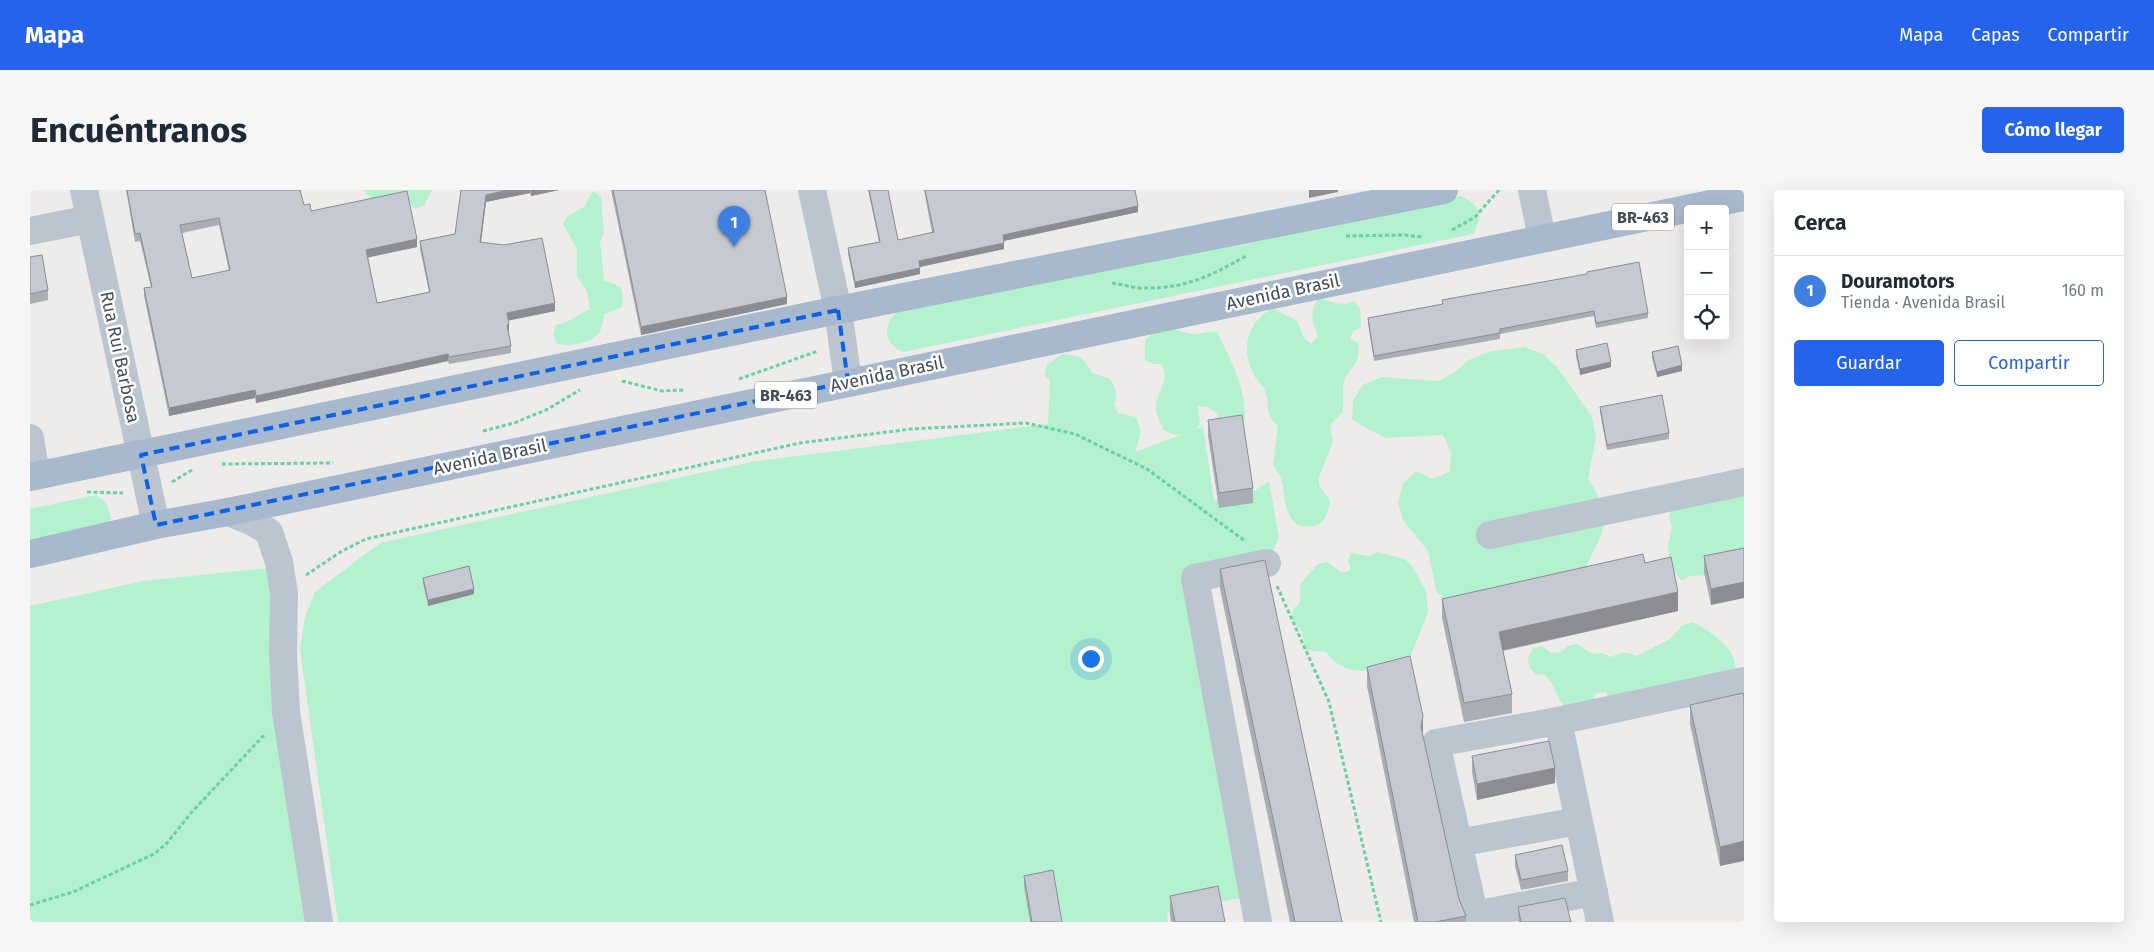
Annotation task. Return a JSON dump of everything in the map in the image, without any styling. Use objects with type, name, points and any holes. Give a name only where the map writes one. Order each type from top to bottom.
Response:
[{"type":"main road","points":[[33,476],[838,310],[1444,190]]},
{"type":"main road","name":"Avenida Brasil","points":[[30,554],[156,525],[296,498],[1744,197]]},
{"type":"street","name":"Rua Rui Barbosa","points":[[84,190],[156,525]]},
{"type":"street","points":[[812,190],[838,310],[848,382]]},
{"type":"street","points":[[1532,190],[1542,238]]},
{"type":"street","points":[[30,231],[90,219]]},
{"type":"street","points":[[30,438],[33,476]]},
{"type":"street","points":[[1490,535],[1744,482]]},
{"type":"street","points":[[272,537],[296,498]]},
{"type":"street","points":[[228,512],[253,522],[269,532],[272,537],[284,593],[283,654],[286,712],[319,922]]},
{"type":"street","points":[[1258,922],[1195,578],[1267,563]]},
{"type":"street","points":[[1594,892],[1475,918],[1436,743],[1558,721],[1744,681]]},
{"type":"street","points":[[1558,721],[1600,922]]},
{"type":"street","points":[[1458,843],[1578,821]]},
{"type":"path","points":[[1450,232],[1463,226],[1475,217],[1499,190]]},
{"type":"path","points":[[1341,236],[1405,235],[1425,238]]},
{"type":"path","points":[[1105,282],[1141,288],[1181,285],[1217,274],[1249,254]]},
{"type":"path","points":[[730,381],[843,344]]},
{"type":"path","points":[[612,380],[662,391],[686,390]]},
{"type":"path","points":[[481,432],[514,423],[546,410],[582,389]]},
{"type":"path","points":[[284,593],[342,551],[366,539],[800,443],[911,429],[1026,423],[1075,434],[1147,469],[1259,553],[1267,563],[1330,702],[1381,922]]},
{"type":"path","points":[[219,464],[337,462]]},
{"type":"path","points":[[85,492],[149,494],[196,468]]},
{"type":"path","points":[[30,905],[73,892],[154,854],[168,842],[191,813],[286,712]]},
{"type":"highlighted area","points":[[838,310],[848,382],[156,525],[141,455]]},
{"type":"green space","points":[[363,190],[432,190],[424,205],[415,209],[409,202],[373,201]]},
{"type":"green space","points":[[593,191],[601,197],[604,233],[600,241],[604,280],[621,287],[623,296],[622,307],[605,314],[601,329],[595,337],[573,345],[556,343],[553,334],[556,325],[590,309],[587,291],[577,276],[577,249],[563,224],[568,216],[584,207]]},
{"type":"green space","points":[[1461,196],[1473,203],[1479,212],[1479,221],[1473,234],[903,352],[896,348],[888,339],[887,328],[889,322],[898,311]]},
{"type":"green space","points":[[1318,299],[1340,304],[1354,301],[1360,309],[1361,327],[1353,331],[1350,339],[1358,343],[1357,361],[1346,376],[1343,384],[1343,412],[1330,425],[1333,442],[1319,477],[1319,485],[1330,501],[1328,509],[1321,523],[1305,526],[1297,525],[1287,511],[1282,481],[1273,465],[1278,426],[1270,417],[1267,396],[1250,365],[1247,356],[1247,346],[1248,337],[1257,321],[1272,308],[1297,321],[1304,338],[1311,344],[1318,336],[1312,313]]},
{"type":"green space","points":[[1160,328],[1192,334],[1217,332],[1242,391],[1245,417],[1243,429],[1219,421],[1216,412],[1208,407],[1198,406],[1200,424],[1197,429],[1203,427],[1214,500],[1248,495],[1269,481],[1279,538],[1267,563],[1189,574],[1256,895],[1167,912],[1168,922],[338,922],[300,649],[305,617],[315,592],[380,543],[751,462],[1048,424],[1050,381],[1044,374],[1047,365],[1062,354],[1080,358],[1087,364],[1092,373],[1110,379],[1116,391],[1114,405],[1118,413],[1136,417],[1138,422],[1140,433],[1135,450],[1138,451],[1181,435],[1171,434],[1163,429],[1156,410],[1157,399],[1164,379],[1162,364],[1153,364],[1145,360],[1145,340]]},
{"type":"green space","points":[[1524,347],[1543,354],[1557,367],[1592,417],[1596,437],[1588,479],[1602,505],[1604,525],[1597,545],[1584,571],[1448,604],[1436,590],[1428,551],[1403,520],[1398,502],[1403,484],[1416,471],[1433,479],[1450,471],[1451,452],[1443,435],[1385,438],[1352,420],[1353,400],[1363,385],[1381,377],[1438,381],[1455,372],[1469,360],[1488,352]]},
{"type":"green space","points":[[1744,480],[1744,570],[1740,574],[1690,576],[1682,581],[1669,565],[1668,545],[1672,526],[1669,517],[1672,507]]},
{"type":"green space","points":[[96,495],[107,506],[111,522],[30,555],[30,509]]},
{"type":"green space","points":[[1377,552],[1405,559],[1412,566],[1426,591],[1428,612],[1410,658],[1403,664],[1385,662],[1368,670],[1356,671],[1334,661],[1326,652],[1306,650],[1302,632],[1291,618],[1293,609],[1300,603],[1300,584],[1318,564],[1327,562],[1342,573],[1351,570],[1348,561],[1351,553],[1369,556]]},
{"type":"green space","points":[[269,568],[319,922],[30,922],[30,606],[143,581]]},
{"type":"green space","points":[[1692,622],[1715,636],[1727,648],[1734,658],[1736,670],[1735,687],[1695,707],[1609,701],[1606,692],[1596,693],[1592,703],[1565,707],[1545,675],[1536,674],[1529,667],[1528,657],[1533,649],[1542,646],[1551,653],[1561,652],[1568,646],[1577,644],[1592,654],[1602,653],[1611,657],[1627,653],[1637,656],[1670,639],[1682,626]]},
{"type":"building","points":[[127,190],[300,190],[304,205],[310,204],[311,211],[407,191],[417,239],[366,250],[377,303],[430,292],[420,241],[455,234],[461,190],[508,190],[486,195],[480,242],[504,245],[542,238],[555,303],[507,313],[511,346],[449,357],[448,354],[256,396],[255,390],[169,408],[144,288],[152,287],[140,233],[135,234]],"holes":[[[219,218],[230,270],[192,278],[180,225]]]},
{"type":"building","points":[[613,190],[765,190],[787,297],[641,327]]},
{"type":"building","points":[[869,190],[888,190],[898,240],[934,232],[925,190],[1135,190],[1138,206],[1003,235],[1004,243],[919,261],[920,268],[855,282],[848,248],[880,242]]},
{"type":"building","points":[[42,255],[48,290],[30,294],[30,257]]},
{"type":"building","points":[[1639,262],[1648,313],[1596,323],[1594,311],[1500,329],[1500,333],[1374,356],[1368,318],[1443,304],[1442,300],[1587,274],[1587,272]]},
{"type":"building","points":[[1607,343],[1611,362],[1580,369],[1576,350]]},
{"type":"building","points":[[1678,346],[1682,365],[1657,372],[1652,352]]},
{"type":"building","points":[[1662,395],[1669,433],[1607,445],[1600,407]]},
{"type":"building","points":[[1242,415],[1253,488],[1219,493],[1208,420]]},
{"type":"building","points":[[1744,548],[1744,582],[1711,589],[1704,556]]},
{"type":"building","points":[[1643,554],[1645,563],[1671,557],[1678,592],[1499,632],[1512,694],[1464,703],[1442,599]]},
{"type":"building","points":[[1265,560],[1342,922],[1295,922],[1220,569]]},
{"type":"building","points":[[469,566],[474,589],[428,600],[423,578]]},
{"type":"building","points":[[1410,656],[1423,716],[1421,727],[1459,899],[1466,916],[1435,922],[1418,922],[1367,667]]},
{"type":"building","points":[[1743,693],[1744,841],[1720,847],[1690,705]]},
{"type":"building","points":[[1549,741],[1555,768],[1477,784],[1472,756]]},
{"type":"building","points":[[1562,845],[1568,871],[1521,880],[1515,855]]},
{"type":"building","points":[[1053,870],[1062,922],[1032,922],[1024,876]]},
{"type":"building","points":[[1218,886],[1225,922],[1175,922],[1170,896]]},
{"type":"building","points":[[1565,898],[1571,922],[1521,922],[1518,907]]},
{"type":"place","name":"Douramotors","points":[[734,247]]}]
